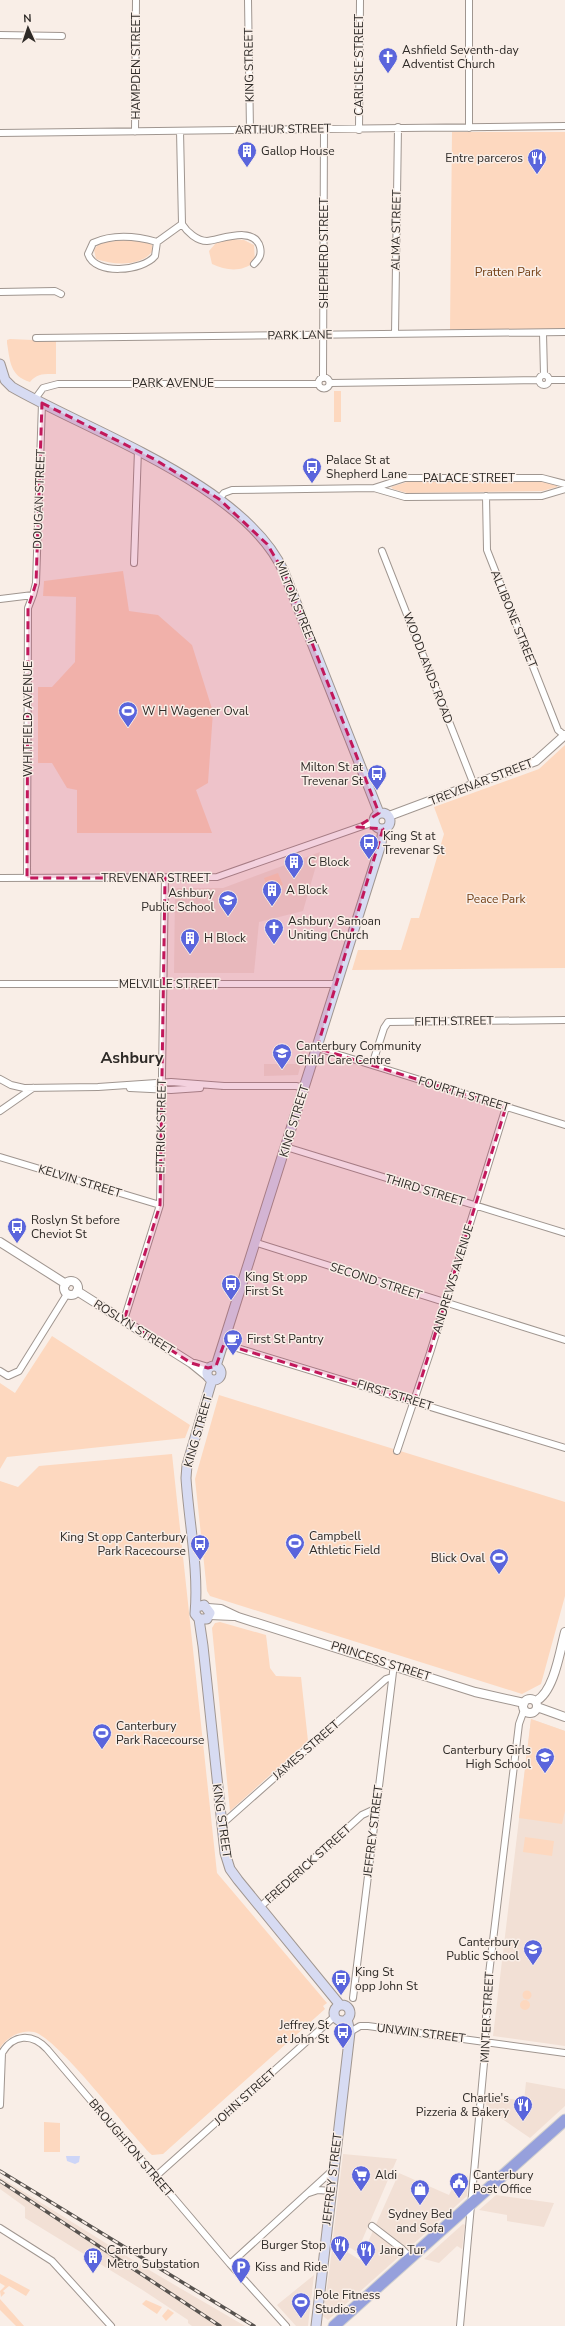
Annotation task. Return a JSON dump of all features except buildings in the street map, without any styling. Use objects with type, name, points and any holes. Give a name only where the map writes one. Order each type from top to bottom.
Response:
[{"type":"highway","points":[[334,2326],[565,2120]]},
{"type":"main road","name":"MILTON STREET","points":[[0,364],[5,380],[12,387],[138,450],[219,499],[258,534],[279,559],[379,813]]},
{"type":"main road","points":[[379,813],[386,813],[389,816],[389,824],[383,829],[376,826],[374,822],[379,813]]},
{"type":"main road","name":"KING STREET","points":[[340,2005],[230,1869],[225,1854],[203,1646],[204,1612],[196,1577],[186,1471],[211,1373],[224,1344],[257,1243],[381,844],[383,829]]},
{"type":"main road","points":[[347,2019],[340,2021],[334,2017],[334,2010],[340,2005],[349,2009],[350,2014],[347,2019],[350,2032]]},
{"type":"main road","name":"JEFFREY STREET","points":[[316,2326],[350,2032]]},
{"type":"street","name":"HAMPDEN STREET","points":[[135,132],[136,0]]},
{"type":"street","name":"KING STREET","points":[[248,0],[250,130]]},
{"type":"street","name":"CARLISLE STREET","points":[[359,130],[360,0]]},
{"type":"street","points":[[469,0],[469,128]]},
{"type":"street","points":[[0,35],[62,36]]},
{"type":"street","name":"ARTHUR STREET","points":[[0,133],[324,128],[359,130],[398,127],[469,128],[565,126]]},
{"type":"street","name":"ALMA STREET","points":[[395,334],[398,127]]},
{"type":"street","name":"SHEPHERD STREET","points":[[323,378],[324,128]]},
{"type":"street","points":[[180,131],[182,224],[186,231],[206,241],[232,234],[252,238],[259,244],[261,250],[260,258],[254,264]]},
{"type":"street","points":[[157,242],[132,237],[110,238],[93,243],[88,254],[96,264],[113,268],[140,267],[155,256],[157,242],[182,224]]},
{"type":"street","points":[[0,292],[55,291],[61,294]]},
{"type":"street","name":"PARK LANE","points":[[36,338],[565,332]]},
{"type":"street","points":[[541,377],[543,333]]},
{"type":"street","points":[[318,384],[323,378],[330,383],[541,377],[548,377],[549,380],[565,380]]},
{"type":"street","name":"PARK AVENUE","points":[[38,401],[43,388],[58,384],[318,384],[320,388],[325,389],[330,383]]},
{"type":"street","name":"DOUGAN STREET","points":[[33,595],[36,583],[38,401]]},
{"type":"street","points":[[134,563],[138,450]]},
{"type":"street","name":"PALACE STREET","points":[[374,488],[405,478],[542,478],[565,484]]},
{"type":"street","name":"PALACE STREET","points":[[219,499],[224,493],[232,490],[374,488],[405,497],[542,496],[565,489]]},
{"type":"street","name":"ALLIBONE STREET","points":[[486,496],[487,550],[558,730],[565,735]]},
{"type":"street","name":"WOODLANDS ROAD","points":[[382,551],[474,785]]},
{"type":"street","points":[[0,599],[33,595]]},
{"type":"street","name":"WHITFIELD AVENUE","points":[[27,878],[28,608],[33,595]]},
{"type":"street","name":"TREVENAR STREET","points":[[389,816],[536,761],[565,735]]},
{"type":"street","name":"TREVENAR STREET","points":[[0,878],[165,878],[225,875],[374,822]]},
{"type":"street","name":"ETTRICK STREET","points":[[124,1320],[160,1205],[165,878]]},
{"type":"street","name":"MELVILLE STREET","points":[[0,984],[337,984]]},
{"type":"street","name":"FIFTH STREET","points":[[372,1065],[384,1028],[388,1022],[565,1020]]},
{"type":"street","name":"FOURTH STREET","points":[[317,1048],[565,1125]]},
{"type":"street","points":[[0,1079],[17,1087],[33,1088],[98,1087],[162,1083],[224,1086],[296,1086],[305,1088]]},
{"type":"street","points":[[98,1087],[162,1090],[224,1086]]},
{"type":"street","points":[[0,1111],[33,1088]]},
{"type":"street","name":"ANDREWS AVENUE","points":[[397,1450],[414,1402],[506,1107]]},
{"type":"street","name":"THIRD STREET","points":[[286,1147],[565,1233]]},
{"type":"street","name":"KELVIN STREET","points":[[0,1157],[160,1205]]},
{"type":"street","points":[[0,1242],[66,1284]]},
{"type":"street","name":"SECOND STREET","points":[[257,1243],[565,1340]]},
{"type":"street","points":[[66,1284],[70,1282],[76,1283],[77,1291],[73,1295],[67,1294]]},
{"type":"street","points":[[66,1284],[64,1290],[67,1294]]},
{"type":"street","name":"ROSLYN STREET","points":[[77,1291],[191,1363],[211,1373]]},
{"type":"street","points":[[0,1371],[8,1376],[19,1371],[67,1294]]},
{"type":"street","name":"FIRST STREET","points":[[224,1344],[565,1448]]},
{"type":"street","name":"PRINCESS STREET","points":[[204,1612],[238,1617],[394,1664],[475,1692],[524,1706]]},
{"type":"street","points":[[565,1632],[550,1685],[543,1697],[537,1704],[530,1713],[524,1706],[530,1698],[537,1704],[565,1717]]},
{"type":"street","name":"JEFFREY STREET","points":[[353,1998],[394,1664]]},
{"type":"street","name":"JAMES STREET","points":[[221,1825],[386,1679],[392,1677]]},
{"type":"street","name":"MINTER STREET","points":[[460,2326],[486,2041],[485,2035],[489,1974],[519,1724],[524,1706]]},
{"type":"street","name":"FREDERICK STREET","points":[[260,1907],[362,1816],[376,1809]]},
{"type":"street","name":"JOHN STREET","points":[[155,2177],[334,2017]]},
{"type":"street","name":"UNWIN STREET","points":[[350,2032],[364,2026],[486,2041],[565,2053]]},
{"type":"street","name":"BROUGHTON STREET","points":[[0,2105],[2,2053],[15,2040],[26,2037],[35,2039],[46,2048],[230,2264],[286,2326]]},
{"type":"street","points":[[230,2264],[334,2168]]},
{"type":"street","points":[[307,2194],[318,2190],[331,2191]]},
{"type":"street","points":[[372,2226],[402,2249],[411,2258]]},
{"type":"street","points":[[0,2228],[52,2261],[111,2326]]},
{"type":"highlighted area","points":[[42,403],[154,459],[219,499],[267,544],[284,572],[379,813],[357,827],[383,829],[317,1048],[506,1107],[414,1402],[224,1344],[216,1366],[208,1368],[191,1363],[124,1320],[160,1205],[165,878],[27,878],[28,608],[36,583]]},
{"type":"shaded area","name":"Ashbury Public School","points":[[320,852],[303,911],[259,922],[254,973],[174,973],[175,890],[177,888],[223,888]]},
{"type":"shaded area","name":"Canterbury Community Child Care Centre","points":[[264,1064],[301,1064],[298,1075],[264,1076]]},
{"type":"shaded area","points":[[531,1719],[565,1731],[565,2046],[493,2036]]},
{"type":"shaded area","points":[[526,2082],[565,2089],[565,2106],[530,2138],[486,2108],[486,2095],[524,2101]]},
{"type":"shaded area","points":[[343,2154],[397,2159],[357,2252],[333,2237]]},
{"type":"shaded area","points":[[399,2173],[449,2195],[459,2174],[468,2176],[467,2196],[328,2320],[323,2316],[333,2243],[360,2260]]},
{"type":"shaded area","points":[[0,2177],[144,2267],[245,2326],[192,2326],[188,2323],[188,2320],[141,2289],[25,2218],[25,2207],[0,2189]]},
{"type":"shaded area","points":[[496,2195],[554,2203],[544,2227],[507,2221],[507,2215],[479,2210]]},
{"type":"shaded area","points":[[463,2224],[465,2225],[462,2249],[457,2246],[439,2263],[424,2259]]},
{"type":"shaded area","points":[[314,2275],[308,2326],[296,2326],[277,2305]]},
{"type":"green space","name":"Pratten Park","points":[[452,132],[565,132],[565,329],[450,330]]},
{"type":"green space","points":[[132,239],[147,242],[152,245],[152,252],[147,257],[140,260],[126,263],[111,263],[96,259],[94,250],[99,243]]},
{"type":"green space","points":[[231,239],[244,240],[254,245],[255,262],[245,268],[240,269],[223,268],[212,264],[209,251],[216,243]]},
{"type":"green space","points":[[7,340],[56,341],[56,374],[45,374],[38,376],[30,382],[18,376],[10,362]]},
{"type":"green space","points":[[334,391],[341,391],[341,422],[334,422]]},
{"type":"green space","points":[[540,480],[557,485],[557,487],[542,491],[407,493],[391,487],[407,482]]},
{"type":"green space","points":[[123,571],[129,611],[158,615],[192,645],[213,712],[208,783],[196,790],[212,833],[77,833],[77,790],[67,788],[52,763],[38,763],[38,687],[52,687],[75,662],[76,597],[43,596],[44,581]]},
{"type":"green space","name":"Peace Park","points":[[565,745],[565,968],[352,970],[358,950],[401,950],[411,918],[419,918],[444,834],[434,807],[539,769]]},
{"type":"green space","points":[[278,873],[283,885],[268,890],[264,878]]},
{"type":"green space","points":[[52,1336],[190,1425],[185,1438],[7,1457],[0,1469],[0,1383],[15,1393]]},
{"type":"green space","points":[[219,1395],[565,1502],[565,1596],[541,1684],[522,1694],[210,1596],[207,1591],[195,1479]]},
{"type":"green space","name":"Canterbury Park Racecourse","points":[[172,1454],[217,1873],[327,2003],[323,2006],[325,2009],[163,2154],[152,2155],[76,2067],[45,2038],[29,2031],[19,2033],[6,2041],[0,2048],[0,1481],[18,1487],[39,1466]]},
{"type":"green space","points":[[220,1622],[266,1635],[270,1668],[276,1676],[301,1677],[308,1741],[230,1811],[212,1628],[215,1623]]},
{"type":"green space","points":[[531,1719],[565,1731],[565,1811],[562,1824],[519,1818]]},
{"type":"green space","points":[[525,1837],[554,1841],[552,1856],[523,1852]]},
{"type":"green space","points":[[527,1990],[532,1995],[527,2000],[522,1995]]},
{"type":"green space","points":[[525,2000],[530,2005],[525,2010],[520,2005]]},
{"type":"green space","points":[[44,2122],[60,2123],[60,2152],[44,2152]]},
{"type":"green space","points":[[0,2274],[30,2290],[26,2296],[9,2286],[3,2291],[5,2293],[1,2297],[0,2291],[5,2286],[0,2283]]},
{"type":"green space","points":[[0,2299],[24,2326],[16,2326],[0,2310]]},
{"type":"green space","points":[[146,2300],[162,2307],[157,2314],[142,2304]]},
{"type":"green space","points":[[168,2309],[174,2313],[166,2321],[162,2316]]},
{"type":"water","points":[[66,2156],[80,2156],[79,2162],[75,2164],[67,2161]]},
{"type":"railway","points":[[0,2171],[254,2326]]},
{"type":"railway","points":[[0,2181],[220,2326]]},
{"type":"place","name":"Ashfield Seventh-day Adventist Church","points":[[388,74]]},
{"type":"place","name":"Gallop House","points":[[247,168]]},
{"type":"place","name":"Entre parceros","points":[[537,175]]},
{"type":"place","name":"Palace St at Shepherd Lane","points":[[312,484]]},
{"type":"place","name":"W H Wagener Oval","points":[[128,728]]},
{"type":"place","name":"Milton St at Trevenar St","points":[[377,791]]},
{"type":"place","name":"King St at Trevenar St","points":[[369,860]]},
{"type":"place","name":"C Block","points":[[294,879]]},
{"type":"place","name":"A Block","points":[[272,907]]},
{"type":"place","name":"Ashbury Public School","points":[[228,917]]},
{"type":"place","name":"Ashbury Samoan Uniting Church","points":[[274,945]]},
{"type":"place","name":"H Block","points":[[190,955]]},
{"type":"place","name":"Canterbury Community Child Care Centre","points":[[282,1070]]},
{"type":"place","name":"Roslyn St before Cheviot St","points":[[17,1244]]},
{"type":"place","name":"King St opp First St","points":[[231,1301]]},
{"type":"place","name":"First St Pantry","points":[[233,1356]]},
{"type":"place","name":"Campbell Athletic Field","points":[[295,1560]]},
{"type":"place","name":"King St opp Canterbury Park Racecourse","points":[[200,1561]]},
{"type":"place","name":"Blick Oval","points":[[499,1575]]},
{"type":"place","name":"Canterbury Park Racecourse","points":[[102,1750]]},
{"type":"place","name":"Canterbury Girls High School","points":[[545,1774]]},
{"type":"place","name":"Canterbury Public School","points":[[533,1966]]},
{"type":"place","name":"King St opp John St","points":[[341,1996]]},
{"type":"place","name":"Jeffrey St at John St","points":[[343,2049]]},
{"type":"place","name":"Charlie's Pizzeria & Bakery","points":[[523,2122]]},
{"type":"place","name":"Aldi","points":[[361,2192]]},
{"type":"place","name":"Canterbury Post Office","points":[[459,2199]]},
{"type":"place","name":"Sydney Bed and Sofa","points":[[420,2206]]},
{"type":"place","name":"Burger Stop","points":[[340,2262]]},
{"type":"place","name":"Jang Tur","points":[[366,2267]]},
{"type":"place","name":"Canterbury Metro Substation","points":[[93,2274]]},
{"type":"place","name":"Kiss and Ride","points":[[241,2284]]},
{"type":"place","name":"Pole Fitness Studios","points":[[301,2319]]},
{"type":"district","name":"Ashbury","points":[[132,1058]]}]
